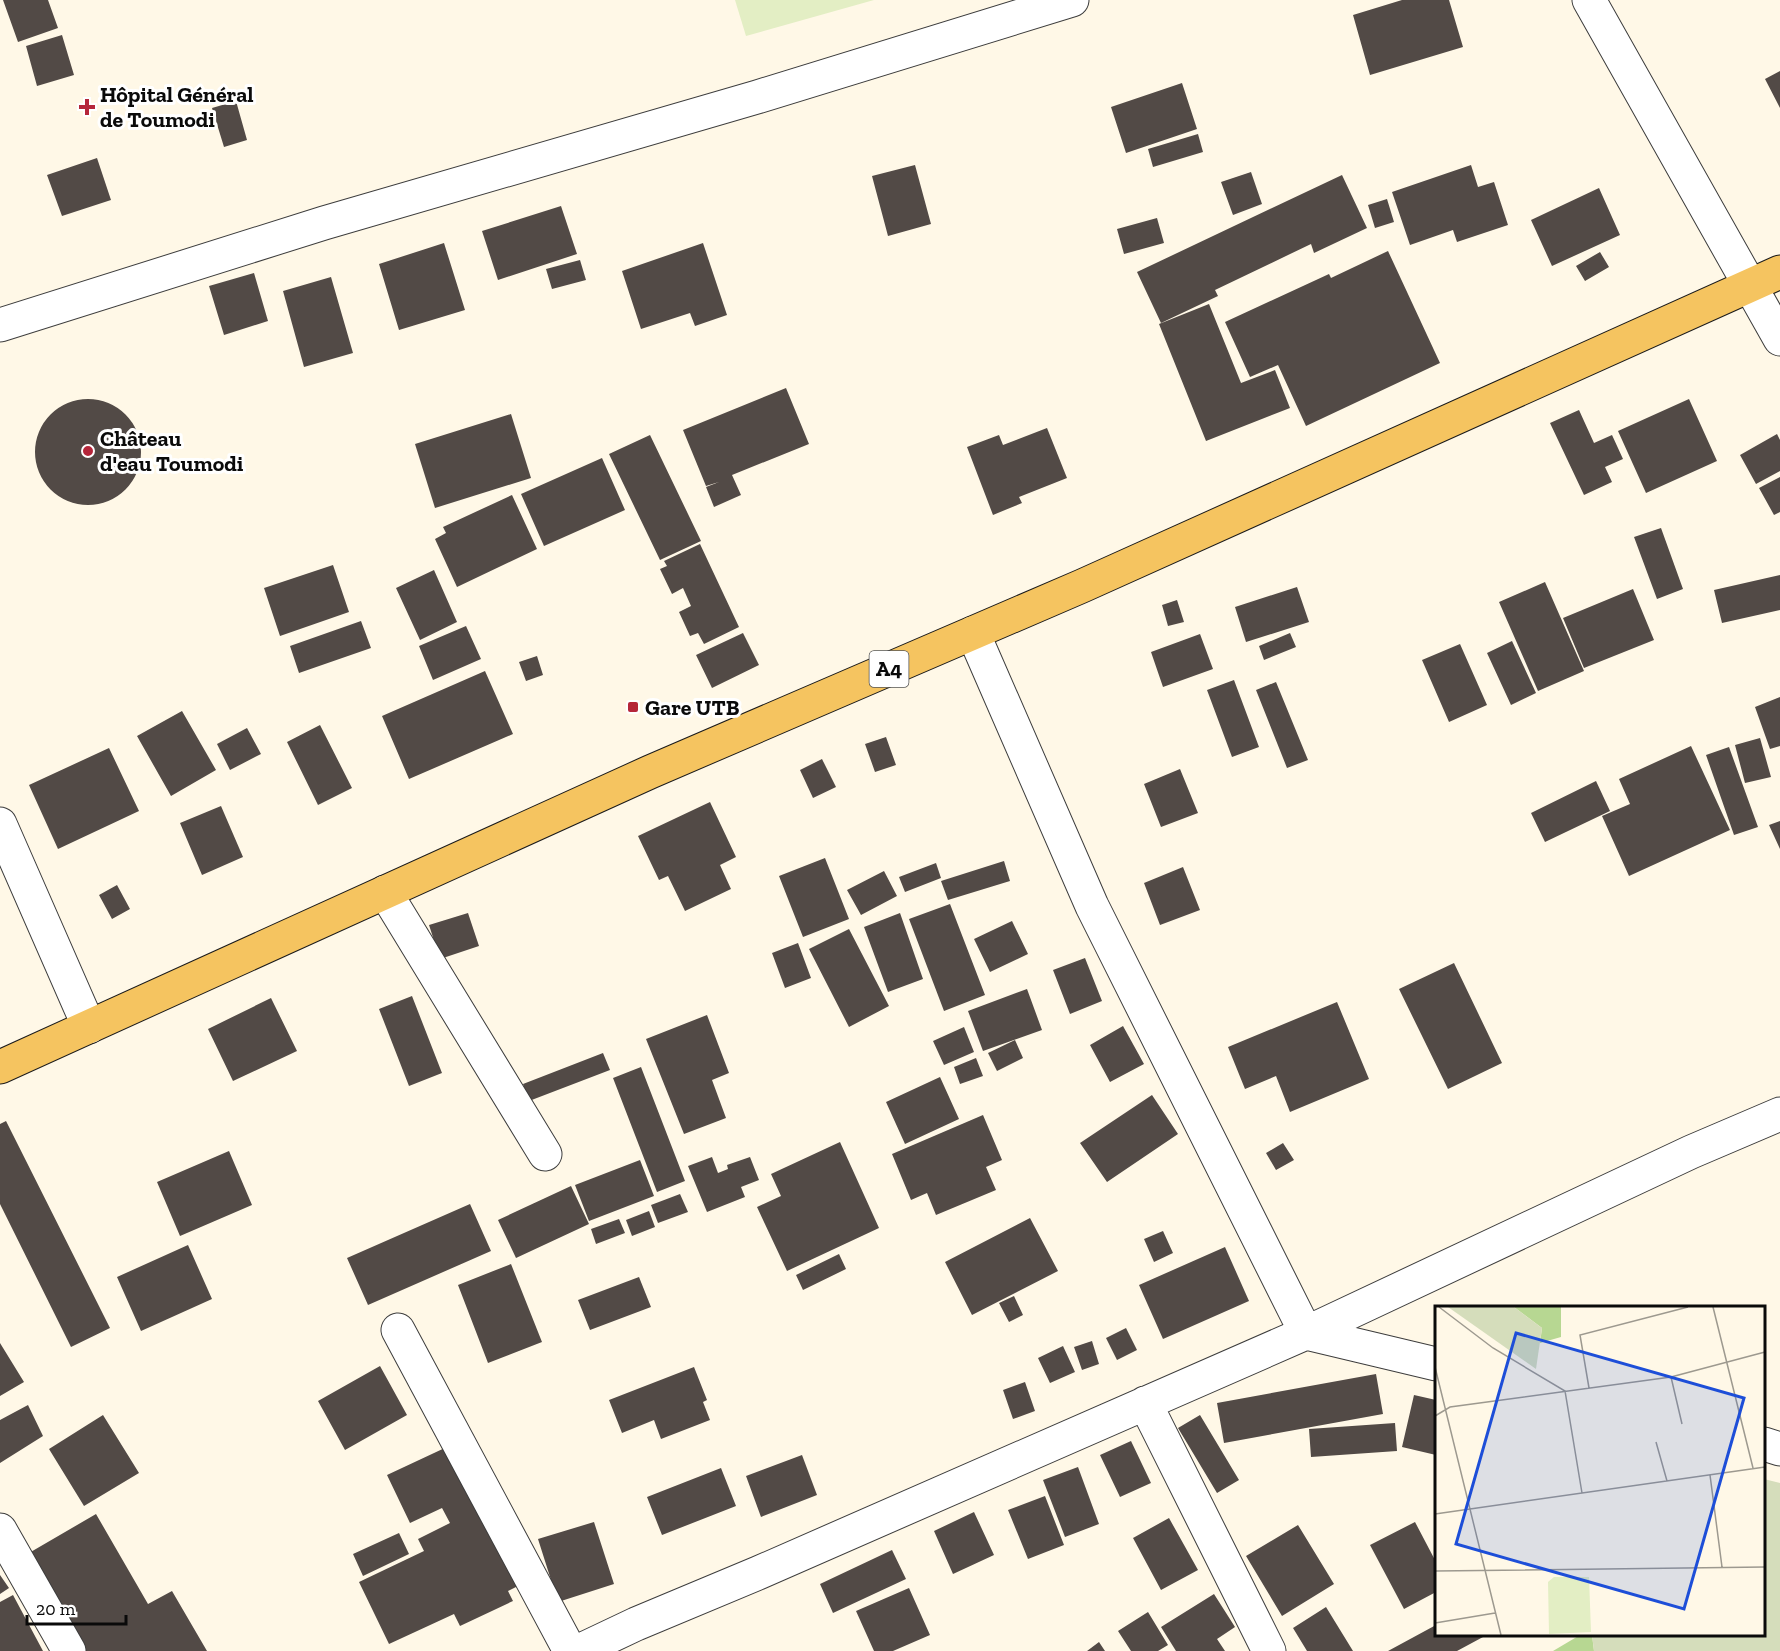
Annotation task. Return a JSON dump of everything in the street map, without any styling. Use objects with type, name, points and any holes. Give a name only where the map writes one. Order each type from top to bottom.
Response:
[{"type":"main road","name":"A4","points":[[0,1067],[650,772],[1093,581],[1780,272]]},
{"type":"street","points":[[0,325],[324,223],[757,97],[1072,0]]},
{"type":"street","points":[[1589,0],[1780,339]]},
{"type":"street","points":[[973,633],[1092,906],[1306,1334]]},
{"type":"street","points":[[0,824],[89,1027]]},
{"type":"street","points":[[385,892],[545,1154]]},
{"type":"street","points":[[579,1651],[636,1624],[1306,1334],[1691,1152],[1780,1114]]},
{"type":"street","points":[[398,1330],[570,1651]]},
{"type":"street","points":[[1306,1334],[1435,1364]]},
{"type":"street","points":[[1145,1404],[1269,1651]]},
{"type":"street","points":[[1765,1444],[1780,1449]]},
{"type":"street","points":[[0,1530],[69,1651]]},
{"type":"green space","points":[[735,0],[874,0],[746,36]]},
{"type":"green space","points":[[1765,1479],[1780,1483],[1780,1651],[1594,1651],[1592,1636],[1765,1636]]},
{"type":"green space","points":[[1578,1636],[1592,1636],[1594,1651],[1553,1651]]},
{"type":"building","points":[[3,0],[48,0],[58,28],[18,42]]},
{"type":"building","points":[[1402,0],[1449,0],[1463,47],[1370,75],[1353,15]]},
{"type":"building","points":[[62,35],[74,75],[37,86],[26,46]]},
{"type":"building","points":[[1780,71],[1780,108],[1765,79]]},
{"type":"building","points":[[1182,83],[1197,129],[1126,153],[1111,107]]},
{"type":"building","points":[[236,101],[247,140],[224,147],[212,108]]},
{"type":"building","points":[[1198,134],[1203,152],[1153,167],[1148,149]]},
{"type":"building","points":[[97,158],[111,200],[62,216],[47,175]]},
{"type":"building","points":[[915,165],[931,224],[888,236],[872,176]]},
{"type":"building","points":[[1471,165],[1478,187],[1494,182],[1508,225],[1457,242],[1453,230],[1410,245],[1392,192]]},
{"type":"building","points":[[1251,172],[1262,204],[1233,215],[1221,182]]},
{"type":"building","points":[[1342,175],[1367,228],[1314,253],[1311,244],[1215,290],[1218,296],[1161,323],[1137,272]]},
{"type":"building","points":[[1599,188],[1620,235],[1552,266],[1531,220]]},
{"type":"building","points":[[1387,199],[1394,222],[1375,228],[1368,205]]},
{"type":"building","points":[[561,206],[577,254],[498,280],[482,231]]},
{"type":"building","points":[[1157,218],[1164,243],[1124,254],[1117,229]]},
{"type":"building","points":[[444,243],[465,310],[399,330],[379,264]]},
{"type":"building","points":[[703,243],[727,315],[695,326],[690,313],[641,329],[622,271]]},
{"type":"building","points":[[1388,251],[1440,363],[1306,426],[1278,365],[1250,377],[1225,322],[1329,274],[1331,278]]},
{"type":"building","points":[[1600,252],[1609,267],[1585,281],[1576,266]]},
{"type":"building","points":[[580,260],[586,280],[552,289],[546,269]]},
{"type":"building","points":[[254,273],[268,321],[224,335],[209,286]]},
{"type":"building","points":[[331,277],[353,353],[304,367],[283,291]]},
{"type":"building","points":[[1209,304],[1241,383],[1275,370],[1290,408],[1206,441],[1159,324]]},
{"type":"building","points":[[786,388],[809,444],[732,475],[741,495],[714,507],[706,487],[719,482],[706,486],[683,430]]},
{"type":"building","name":"Château d'eau Toumodi","points":[[88,399],[108,403],[125,415],[137,432],[141,452],[137,472],[125,489],[108,501],[88,505],[68,501],[51,489],[39,472],[35,452],[39,432],[51,415],[68,403]]},
{"type":"building","points":[[1689,399],[1717,461],[1646,493],[1618,431]]},
{"type":"building","points":[[1579,410],[1594,443],[1612,435],[1623,459],[1605,467],[1612,482],[1584,495],[1550,423]]},
{"type":"building","points":[[511,414],[531,478],[435,508],[415,444]]},
{"type":"building","points":[[1047,428],[1067,478],[1019,497],[1022,503],[993,515],[967,447],[999,435],[1003,445]]},
{"type":"building","points":[[1777,434],[1780,440],[1780,471],[1756,484],[1740,455]]},
{"type":"building","points":[[650,435],[701,541],[660,560],[609,454]]},
{"type":"building","points":[[602,458],[625,510],[544,546],[521,494]]},
{"type":"building","points":[[1780,477],[1780,512],[1774,515],[1759,488]]},
{"type":"building","points":[[512,495],[537,549],[457,587],[435,539],[446,533],[443,527]]},
{"type":"building","points":[[1661,528],[1683,589],[1657,599],[1634,537]]},
{"type":"building","points":[[700,544],[739,627],[704,644],[698,633],[690,636],[679,612],[691,606],[683,588],[672,594],[660,569],[667,566],[664,561]]},
{"type":"building","points":[[333,565],[349,612],[280,636],[264,588]]},
{"type":"building","points":[[434,570],[457,622],[420,640],[396,588]]},
{"type":"building","points":[[1780,575],[1780,610],[1722,623],[1714,590]]},
{"type":"building","points":[[1545,582],[1584,671],[1538,691],[1499,602]]},
{"type":"building","points":[[1297,587],[1309,622],[1246,642],[1235,607]]},
{"type":"building","points":[[1633,589],[1654,640],[1584,668],[1563,618]]},
{"type":"building","points":[[1177,600],[1184,622],[1168,626],[1162,605]]},
{"type":"building","points":[[361,621],[371,648],[299,673],[290,646]]},
{"type":"building","points":[[466,626],[481,659],[433,680],[419,646]]},
{"type":"building","points":[[743,633],[759,665],[712,688],[696,655]]},
{"type":"building","points":[[1290,633],[1296,647],[1264,660],[1259,646]]},
{"type":"building","points":[[1200,634],[1213,669],[1163,687],[1151,652]]},
{"type":"building","points":[[1512,641],[1536,693],[1511,705],[1487,653]]},
{"type":"building","points":[[1460,644],[1487,705],[1449,722],[1422,660]]},
{"type":"building","points":[[537,656],[543,675],[526,681],[519,662]]},
{"type":"building","points":[[485,671],[513,734],[409,779],[382,716]]},
{"type":"building","points":[[1234,680],[1259,747],[1232,757],[1207,690]]},
{"type":"building","points":[[1276,682],[1308,760],[1287,768],[1256,690]]},
{"type":"building","points":[[1780,697],[1780,746],[1770,749],[1755,707]]},
{"type":"building","points":[[182,711],[216,770],[171,796],[137,736]]},
{"type":"building","points":[[320,725],[352,788],[318,805],[287,742]]},
{"type":"building","points":[[247,728],[261,754],[230,770],[217,744]]},
{"type":"building","points":[[886,737],[896,765],[875,772],[865,744]]},
{"type":"building","points":[[1760,738],[1771,777],[1745,783],[1735,745]]},
{"type":"building","points":[[1691,746],[1730,830],[1629,876],[1602,816],[1630,804],[1619,779]]},
{"type":"building","points":[[1729,747],[1758,827],[1734,835],[1706,755]]},
{"type":"building","points":[[109,748],[139,811],[58,849],[29,785]]},
{"type":"building","points":[[822,759],[836,787],[813,798],[800,770]]},
{"type":"building","points":[[1180,769],[1198,813],[1161,827],[1144,784]]},
{"type":"building","points":[[1596,781],[1610,811],[1545,842],[1531,813]]},
{"type":"building","points":[[710,802],[736,857],[720,865],[731,889],[685,911],[668,876],[659,880],[638,836]]},
{"type":"building","points":[[221,806],[243,857],[202,875],[180,823]]},
{"type":"building","points":[[1780,821],[1780,849],[1769,825]]},
{"type":"building","points":[[825,858],[849,919],[803,937],[779,876]]},
{"type":"building","points":[[1004,861],[1010,881],[948,900],[941,881]]},
{"type":"building","points":[[936,863],[941,878],[905,892],[899,877]]},
{"type":"building","points":[[1183,867],[1200,910],[1160,925],[1144,883]]},
{"type":"building","points":[[884,871],[897,896],[861,915],[847,890]]},
{"type":"building","points":[[117,885],[130,909],[112,919],[99,895]]},
{"type":"building","points":[[950,904],[985,995],[944,1011],[909,919]]},
{"type":"building","points":[[468,913],[479,946],[440,959],[429,925]]},
{"type":"building","points":[[900,913],[923,979],[888,992],[864,927]]},
{"type":"building","points":[[1012,921],[1028,954],[990,972],[974,939]]},
{"type":"building","points":[[849,929],[889,1006],[849,1027],[809,949]]},
{"type":"building","points":[[798,943],[811,978],[785,988],[772,953]]},
{"type":"building","points":[[1085,958],[1102,1001],[1070,1014],[1053,970]]},
{"type":"building","points":[[1454,963],[1502,1063],[1448,1089],[1399,989]]},
{"type":"building","points":[[1027,989],[1042,1030],[983,1051],[968,1011]]},
{"type":"building","points":[[412,996],[442,1073],[409,1086],[379,1009]]},
{"type":"building","points":[[271,998],[297,1051],[233,1081],[208,1029]]},
{"type":"building","points":[[1337,1002],[1369,1079],[1290,1112],[1276,1076],[1245,1089],[1228,1047]]},
{"type":"building","points":[[707,1015],[729,1073],[712,1080],[726,1118],[684,1134],[646,1039]]},
{"type":"building","points":[[1123,1026],[1144,1064],[1110,1082],[1090,1045]]},
{"type":"building","points":[[964,1027],[974,1052],[944,1065],[933,1041]]},
{"type":"building","points":[[1015,1040],[1023,1058],[997,1071],[988,1053]]},
{"type":"building","points":[[603,1053],[610,1070],[529,1101],[523,1084]]},
{"type":"building","points":[[976,1058],[983,1076],[960,1084],[954,1067]]},
{"type":"building","points":[[641,1067],[685,1181],[657,1192],[613,1078]]},
{"type":"building","points":[[940,1077],[959,1119],[905,1144],[886,1102]]},
{"type":"building","points":[[1152,1095],[1178,1134],[1107,1182],[1080,1143]]},
{"type":"building","points":[[983,1115],[1002,1160],[986,1167],[996,1190],[936,1215],[927,1193],[911,1200],[892,1154]]},
{"type":"building","points":[[6,1121],[110,1328],[71,1347],[0,1204],[0,1124]]},
{"type":"building","points":[[840,1142],[879,1228],[787,1271],[757,1207],[781,1196],[771,1174]]},
{"type":"building","points":[[1283,1143],[1294,1160],[1276,1170],[1266,1153]]},
{"type":"building","points":[[229,1151],[252,1205],[180,1236],[157,1182]]},
{"type":"building","points":[[712,1157],[718,1173],[728,1169],[727,1165],[750,1157],[759,1180],[741,1187],[745,1197],[707,1212],[688,1166]]},
{"type":"building","points":[[640,1160],[654,1196],[589,1221],[575,1185]]},
{"type":"building","points":[[571,1186],[589,1224],[516,1258],[498,1220]]},
{"type":"building","points":[[680,1194],[688,1212],[658,1223],[651,1205]]},
{"type":"building","points":[[470,1204],[491,1251],[368,1305],[347,1258]]},
{"type":"building","points":[[649,1211],[655,1227],[632,1236],[626,1220]]},
{"type":"building","points":[[1030,1218],[1058,1271],[972,1315],[945,1262]]},
{"type":"building","points":[[619,1219],[625,1233],[596,1244],[591,1229]]},
{"type":"building","points":[[1163,1231],[1173,1253],[1154,1262],[1144,1239]]},
{"type":"building","points":[[188,1245],[212,1299],[141,1331],[117,1277]]},
{"type":"building","points":[[1225,1247],[1249,1301],[1163,1339],[1139,1285]]},
{"type":"building","points":[[839,1254],[846,1269],[803,1290],[796,1275]]},
{"type":"building","points":[[511,1264],[542,1342],[488,1363],[458,1285]]},
{"type":"building","points":[[639,1277],[651,1307],[590,1330],[578,1300]]},
{"type":"building","points":[[1014,1296],[1023,1315],[1009,1322],[999,1303]]},
{"type":"building","points":[[1126,1328],[1137,1350],[1117,1360],[1106,1338]]},
{"type":"building","points":[[1092,1341],[1099,1364],[1082,1370],[1074,1347]]},
{"type":"building","points":[[0,1343],[24,1382],[0,1396]]},
{"type":"building","points":[[1063,1346],[1075,1372],[1050,1383],[1038,1358]]},
{"type":"building","points":[[380,1366],[407,1415],[345,1450],[318,1401]]},
{"type":"building","points":[[694,1367],[707,1400],[703,1402],[710,1420],[661,1439],[654,1420],[622,1433],[609,1400]]},
{"type":"building","points":[[1376,1374],[1383,1414],[1224,1443],[1217,1403]]},
{"type":"building","points":[[1025,1382],[1035,1411],[1013,1419],[1003,1390]]},
{"type":"building","points":[[1414,1395],[1435,1400],[1435,1455],[1402,1447]]},
{"type":"building","points":[[28,1405],[43,1436],[0,1463],[0,1420]]},
{"type":"building","points":[[103,1415],[139,1473],[84,1506],[49,1449]]},
{"type":"building","points":[[1200,1415],[1239,1480],[1217,1493],[1178,1428]]},
{"type":"building","points":[[1395,1423],[1397,1451],[1311,1457],[1309,1429]]},
{"type":"building","points":[[1131,1441],[1151,1483],[1120,1497],[1100,1455]]},
{"type":"building","points":[[449,1446],[518,1586],[508,1591],[513,1601],[460,1626],[454,1614],[389,1644],[359,1582],[424,1551],[418,1539],[450,1523],[442,1508],[410,1523],[387,1475]]},
{"type":"building","points":[[802,1455],[817,1495],[761,1517],[746,1476]]},
{"type":"building","points":[[1078,1467],[1099,1524],[1065,1537],[1043,1480]]},
{"type":"building","points":[[721,1468],[736,1506],[662,1535],[647,1497]]},
{"type":"building","points":[[1045,1496],[1064,1545],[1028,1559],[1008,1510]]},
{"type":"building","points":[[974,1512],[994,1555],[953,1574],[934,1531]]},
{"type":"building","points":[[96,1514],[148,1604],[172,1591],[207,1651],[86,1651],[29,1553]]},
{"type":"building","points":[[1169,1518],[1198,1570],[1161,1590],[1133,1538]]},
{"type":"building","points":[[594,1522],[614,1584],[558,1602],[538,1539]]},
{"type":"building","points":[[1415,1522],[1435,1560],[1435,1593],[1404,1609],[1370,1545]]},
{"type":"building","points":[[1298,1525],[1334,1584],[1282,1616],[1246,1556]]},
{"type":"building","points":[[399,1533],[409,1554],[363,1576],[353,1554]]},
{"type":"building","points":[[892,1550],[906,1579],[833,1613],[820,1584]]},
{"type":"building","points":[[0,1575],[9,1588],[0,1594]]},
{"type":"building","points":[[909,1588],[930,1635],[893,1651],[874,1651],[856,1611]]},
{"type":"building","points":[[1214,1594],[1235,1627],[1217,1639],[1225,1651],[1176,1651],[1161,1627]]},
{"type":"building","points":[[13,1595],[43,1651],[0,1651],[0,1602]]},
{"type":"building","points":[[1326,1607],[1353,1651],[1307,1651],[1293,1628]]},
{"type":"building","points":[[1148,1612],[1168,1645],[1158,1651],[1131,1651],[1118,1631]]},
{"type":"building","points":[[1435,1626],[1435,1636],[1483,1637],[1457,1651],[1388,1651]]},
{"type":"building","points":[[1099,1642],[1105,1651],[1087,1651]]},
{"type":"place","name":"Hôpital Général de Toumodi","points":[[87,107]]},
{"type":"place","name":"Château d'eau Toumodi","points":[[88,451]]},
{"type":"place","name":"Gare UTB","points":[[633,707]]}]
